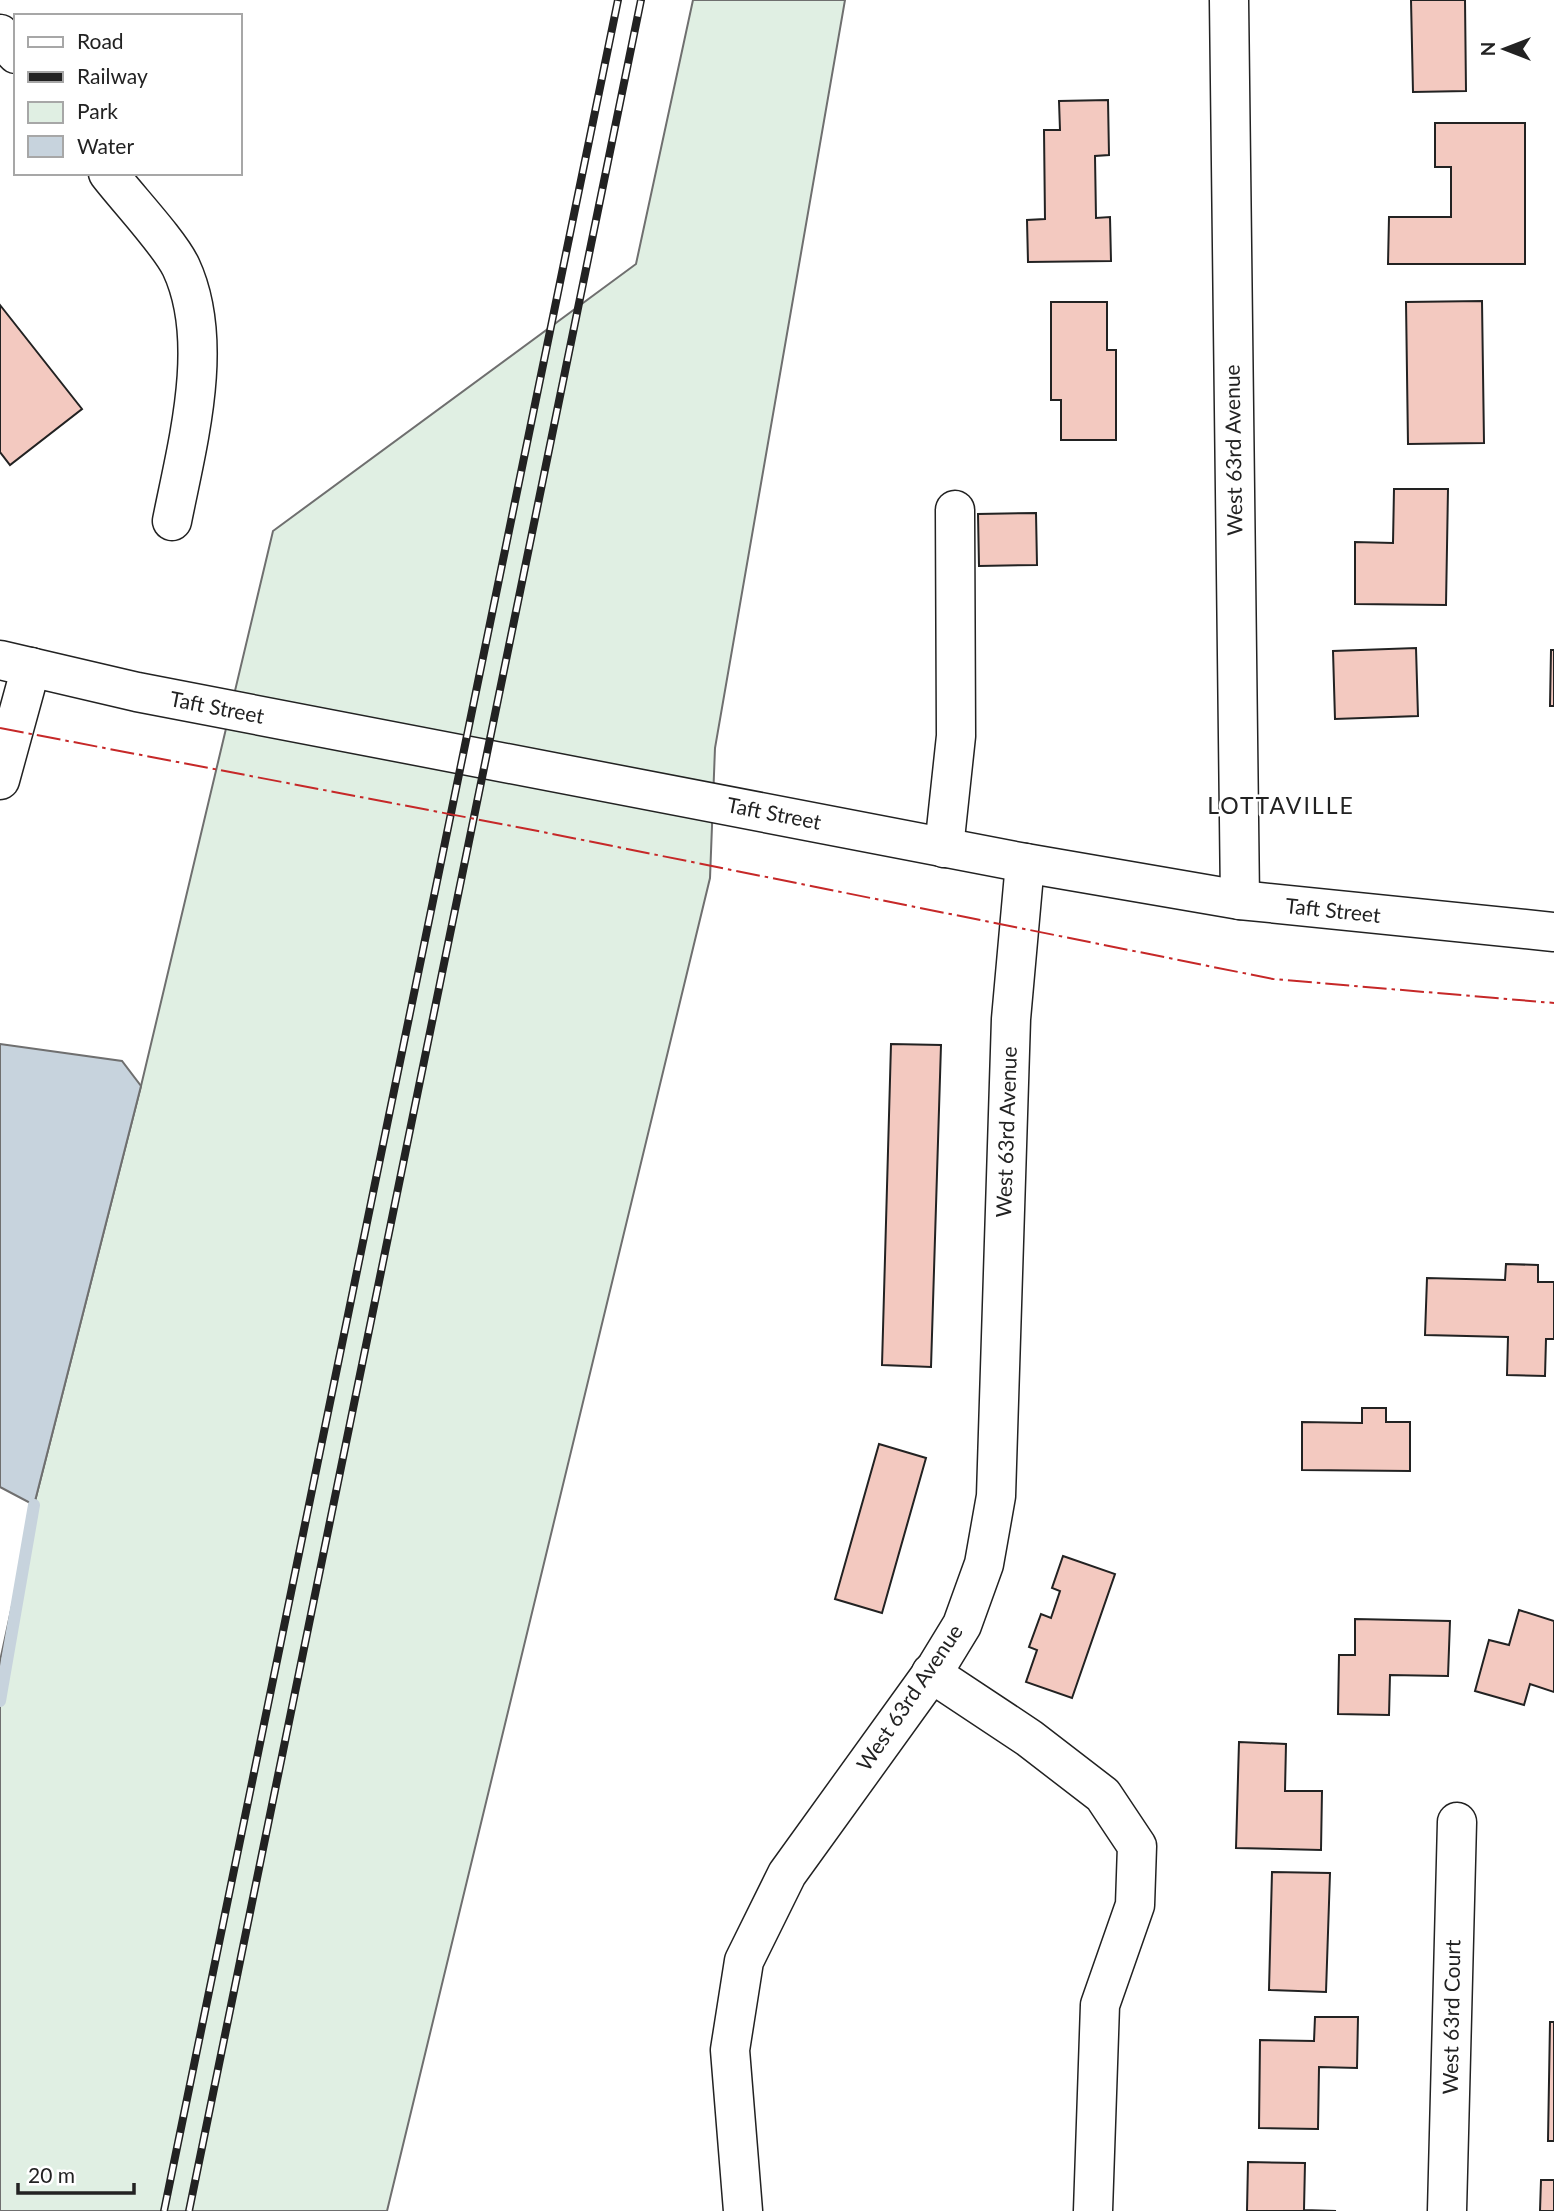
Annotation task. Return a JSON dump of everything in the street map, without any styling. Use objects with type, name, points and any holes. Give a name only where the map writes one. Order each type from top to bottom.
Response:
[{"type":"street","name":"West 63rd Avenue","points":[[1229,0],[1240,900]]},
{"type":"street","points":[[0,34],[14,52]]},
{"type":"street","points":[[110,175],[180,265],[194,307],[194,391],[172,522]]},
{"type":"street","points":[[944,848],[957,736],[955,510]]},
{"type":"street","name":"Taft Street","points":[[15,664],[137,692],[1026,863],[1240,900],[1554,932]]},
{"type":"street","points":[[0,780],[15,664]]},
{"type":"street","name":"West 63rd Avenue","points":[[743,2211],[730,2050],[744,1961],[786,1874],[931,1673],[962,1625],[984,1564],[996,1496],[1011,1019],[1026,863]]},
{"type":"street","points":[[931,1673],[1029,1738],[1103,1795],[1137,1846],[1135,1905],[1100,2005],[1093,2211]]},
{"type":"street","name":"West 63rd Court","points":[[1447,2211],[1457,1822]]},
{"type":"green space","points":[[693,0],[845,0],[715,748],[710,878],[387,2211],[0,2211],[0,1661],[34,1505],[141,1086],[273,531],[636,264]]},
{"type":"water","points":[[0,1044],[122,1061],[141,1086],[34,1505],[0,1487]]},
{"type":"building","points":[[1411,0],[1465,0],[1466,91],[1413,92]]},
{"type":"building","points":[[1108,100],[1109,155],[1095,156],[1096,218],[1110,217],[1111,261],[1028,262],[1027,220],[1045,219],[1044,130],[1060,130],[1059,101]]},
{"type":"building","points":[[1435,123],[1525,123],[1525,264],[1388,264],[1389,217],[1451,217],[1451,167],[1435,167]]},
{"type":"building","points":[[1482,301],[1484,443],[1408,444],[1406,302]]},
{"type":"building","points":[[1051,302],[1107,302],[1107,350],[1116,350],[1116,440],[1061,440],[1061,400],[1051,400]]},
{"type":"building","points":[[0,305],[82,409],[10,465],[0,452]]},
{"type":"building","points":[[1394,489],[1448,489],[1446,605],[1355,604],[1355,542],[1393,543]]},
{"type":"building","points":[[1036,513],[1037,565],[979,566],[978,514]]},
{"type":"building","points":[[1416,648],[1418,716],[1335,719],[1333,651]]},
{"type":"building","points":[[1551,650],[1554,650],[1554,706],[1550,706]]},
{"type":"building","points":[[891,1044],[941,1045],[931,1367],[882,1365]]},
{"type":"building","points":[[1506,1264],[1538,1265],[1538,1282],[1554,1282],[1554,1339],[1546,1339],[1545,1376],[1507,1375],[1508,1337],[1425,1335],[1427,1278],[1505,1280]]},
{"type":"building","points":[[1362,1408],[1386,1408],[1386,1422],[1410,1422],[1410,1471],[1302,1470],[1302,1422],[1362,1423]]},
{"type":"building","points":[[879,1444],[926,1458],[882,1613],[835,1599]]},
{"type":"building","points":[[1063,1556],[1115,1574],[1072,1698],[1026,1682],[1037,1650],[1029,1647],[1041,1614],[1051,1618],[1060,1591],[1052,1588]]},
{"type":"building","points":[[1519,1610],[1554,1621],[1554,1692],[1530,1684],[1524,1705],[1475,1691],[1489,1640],[1509,1645]]},
{"type":"building","points":[[1355,1619],[1450,1621],[1448,1676],[1390,1675],[1389,1715],[1338,1714],[1339,1655],[1355,1655]]},
{"type":"building","points":[[1239,1742],[1286,1744],[1285,1791],[1322,1791],[1321,1850],[1236,1848]]},
{"type":"building","points":[[1272,1872],[1330,1873],[1326,1992],[1269,1990]]},
{"type":"building","points":[[1315,2017],[1358,2017],[1357,2068],[1319,2067],[1318,2129],[1259,2128],[1260,2040],[1314,2041]]},
{"type":"building","points":[[1550,2022],[1554,2022],[1554,2141],[1548,2141]]},
{"type":"building","points":[[1248,2162],[1305,2163],[1304,2210],[1336,2211],[1247,2211]]},
{"type":"building","points":[[1541,2180],[1554,2180],[1554,2211],[1540,2211]]},
{"type":"waterway","points":[[0,1701],[34,1505]]},
{"type":"railway","points":[[164,2211],[618,0]]},
{"type":"railway","points":[[189,2211],[641,0]]},
{"type":"power","points":[[0,728],[538,831],[1273,979],[1554,1003]]},
{"type":"district","name":"LOTTAVILLE","points":[[1281,806]]}]
